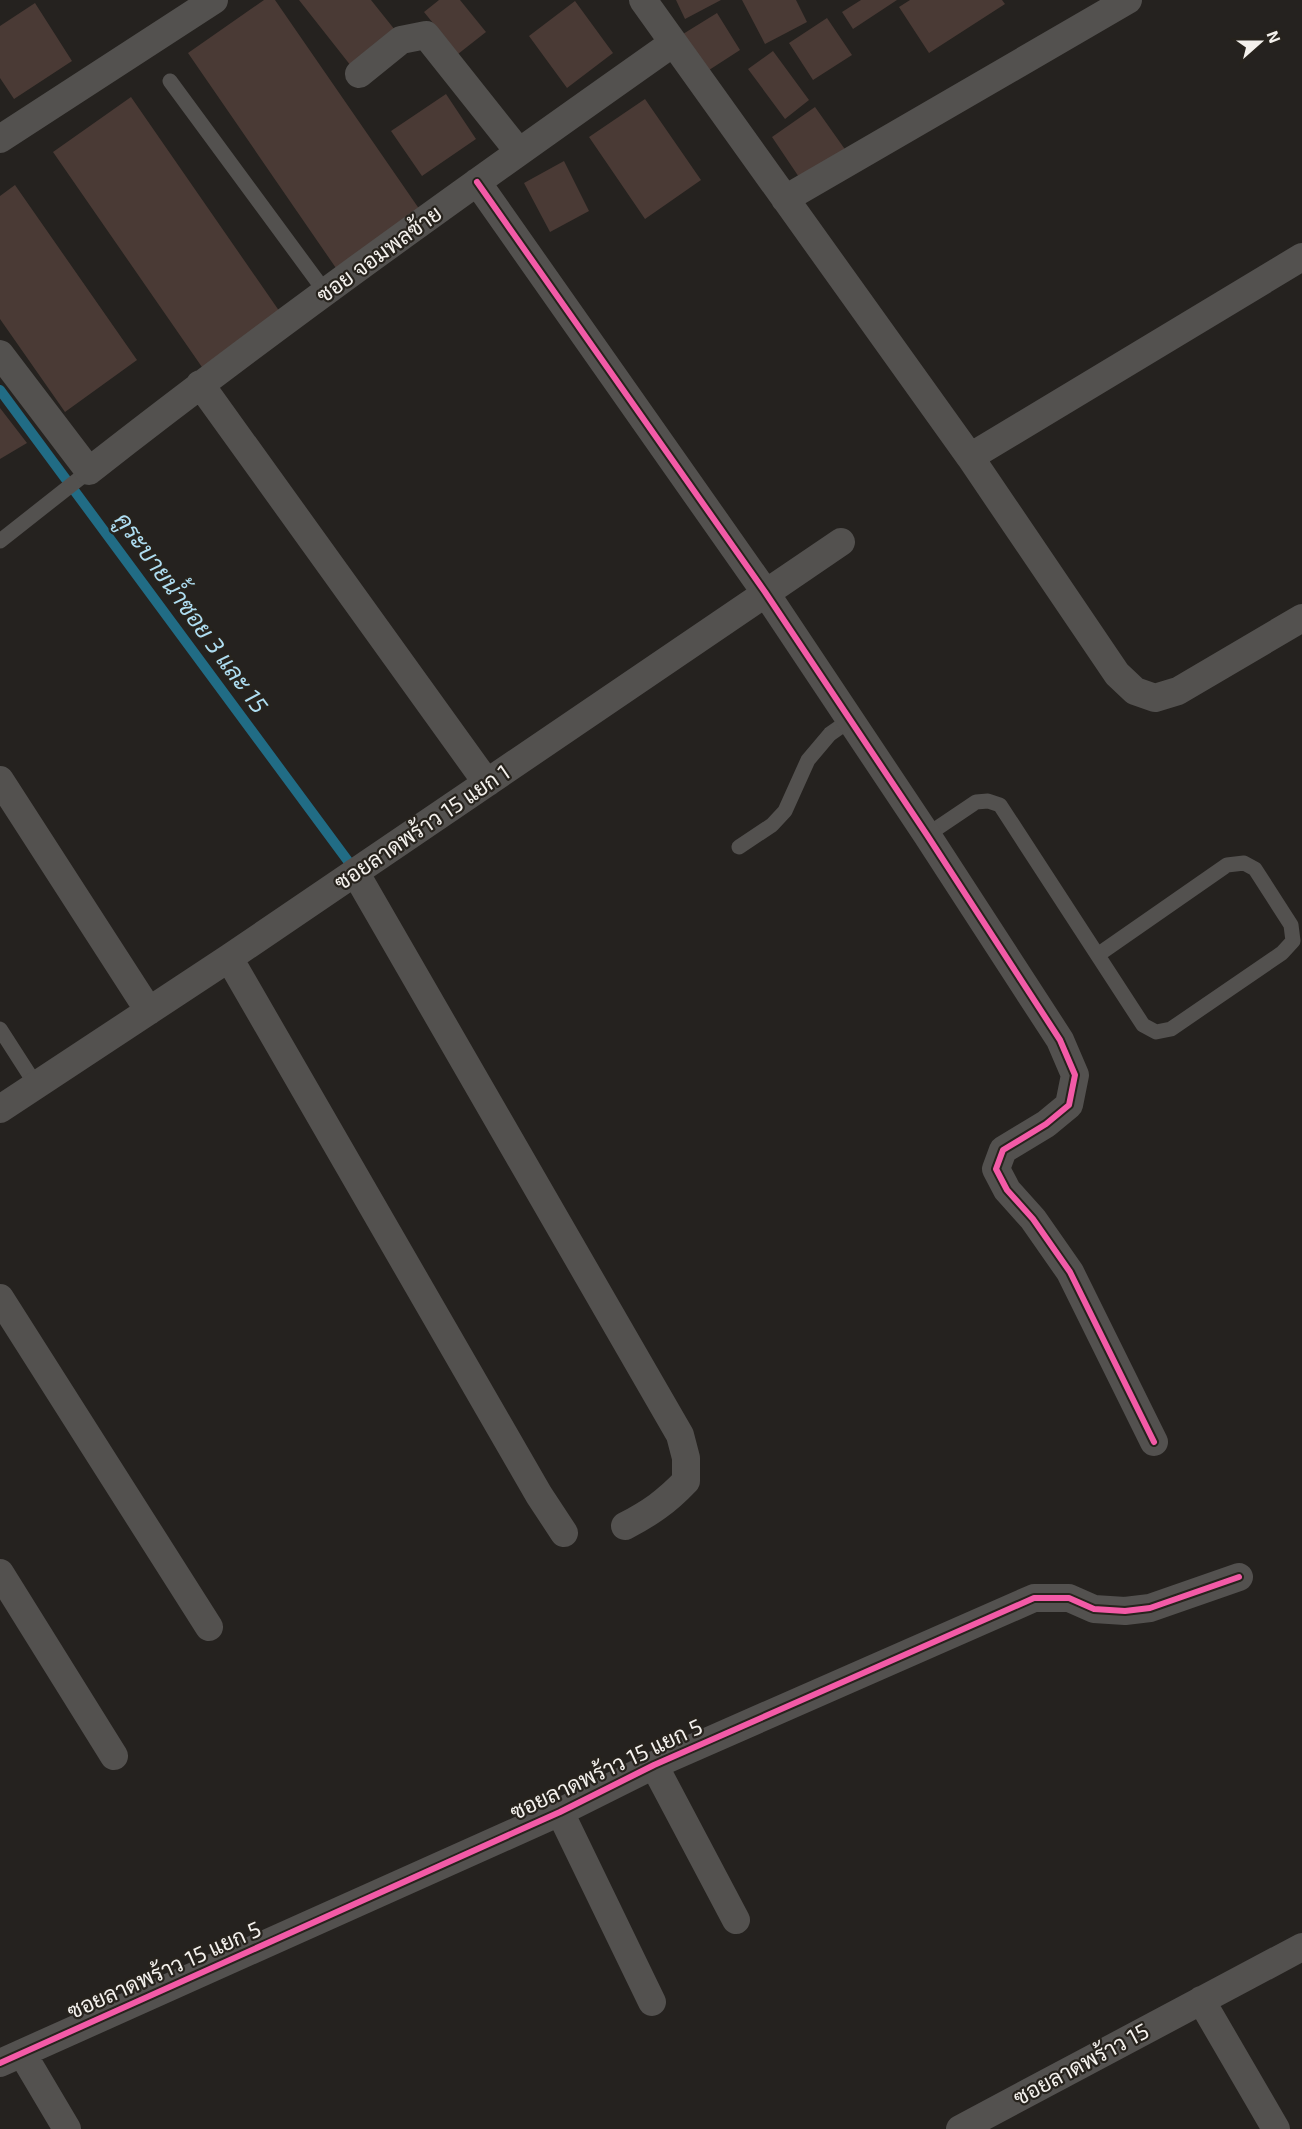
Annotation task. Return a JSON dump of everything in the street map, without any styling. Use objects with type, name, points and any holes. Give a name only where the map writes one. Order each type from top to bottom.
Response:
[{"type":"street","points":[[0,139],[214,0]]},
{"type":"street","points":[[643,0],[970,457],[1117,674],[1135,691],[1155,698],[1178,691],[1302,618]]},
{"type":"street","points":[[785,199],[1128,0]]},
{"type":"street","points":[[359,74],[401,40],[426,35],[519,152]]},
{"type":"street","name":"ซอย จอมพลซ้าย","points":[[86,473],[200,384],[477,182],[673,43]]},
{"type":"street","points":[[477,182],[765,592],[1060,1040],[1075,1075],[1069,1105],[1046,1124],[1003,1150],[996,1169],[1007,1190],[1033,1219],[1070,1272],[1154,1442]]},
{"type":"street","points":[[970,457],[1302,257]]},
{"type":"street","points":[[0,354],[86,473]]},
{"type":"street","points":[[200,384],[487,783]]},
{"type":"street","name":"ซอยลาดพร้าว 15 แยก 1","points":[[0,1109],[149,1011],[841,542]]},
{"type":"street","points":[[0,780],[149,1011]]},
{"type":"street","points":[[355,872],[680,1435],[686,1458],[686,1480],[654,1511],[625,1526]]},
{"type":"street","points":[[229,957],[539,1496],[564,1533]]},
{"type":"street","points":[[0,1299],[209,1627]]},
{"type":"street","points":[[0,1573],[114,1756]]},
{"type":"street","name":"ซอยลาดพร้าว 15 แยก 5","points":[[11,2058],[560,1812],[654,1765],[1034,1598],[1069,1598],[1094,1609],[1125,1611],[1150,1608],[1239,1577]]},
{"type":"street","points":[[654,1765],[736,1920]]},
{"type":"street","points":[[560,1812],[651,2002]]},
{"type":"street","name":"ซอยลาดพร้าว 15","points":[[960,2129],[1302,1947]]},
{"type":"street","points":[[1201,2000],[1276,2129]]},
{"type":"street","points":[[11,2058],[67,2129]]},
{"type":"lane","points":[[170,81],[326,293]]},
{"type":"lane","points":[[0,541],[86,473]]},
{"type":"lane","points":[[739,847],[772,825],[785,811],[808,760],[830,734],[850,720]]},
{"type":"lane","points":[[927,835],[976,802],[988,801],[1000,805],[1099,954],[1143,1025],[1156,1032],[1171,1029],[1282,953],[1293,941],[1291,925],[1255,869],[1244,863],[1227,865],[1099,954]]},
{"type":"lane","points":[[0,1029],[36,1084]]},
{"type":"building","points":[[264,0],[275,0],[422,213],[338,271],[188,53]]},
{"type":"building","points":[[299,0],[371,0],[395,30],[351,66]]},
{"type":"building","points":[[439,0],[460,0],[486,32],[458,54],[424,12]]},
{"type":"building","points":[[676,0],[721,0],[685,19]]},
{"type":"building","points":[[742,0],[796,0],[807,22],[765,44]]},
{"type":"building","points":[[861,0],[897,0],[853,29],[842,12]]},
{"type":"building","points":[[910,0],[1002,0],[1005,4],[929,53],[899,7]]},
{"type":"building","points":[[575,1],[613,53],[567,88],[529,36]]},
{"type":"building","points":[[35,3],[72,61],[14,99],[0,78],[0,26]]},
{"type":"building","points":[[717,13],[740,50],[706,72],[683,34]]},
{"type":"building","points":[[827,18],[852,55],[813,80],[789,43]]},
{"type":"building","points":[[773,51],[809,100],[785,119],[748,69]]},
{"type":"building","points":[[446,94],[476,139],[422,176],[391,131]]},
{"type":"building","points":[[131,97],[282,315],[204,370],[53,152]]},
{"type":"building","points":[[645,99],[701,180],[645,219],[589,137]]},
{"type":"building","points":[[815,107],[849,155],[805,186],[772,137]]},
{"type":"building","points":[[564,161],[589,211],[550,232],[524,183]]},
{"type":"building","points":[[15,185],[137,360],[65,412],[0,319],[0,196]]},
{"type":"building","points":[[0,408],[27,443],[0,459]]},
{"type":"waterway","name":"คูระบายน้ำซอย 3 และ 15","points":[[0,390],[348,861]]},
{"type":"cycle path","points":[[477,182],[765,592],[1060,1040],[1075,1075],[1069,1105],[1046,1124],[1003,1150],[996,1169],[1007,1190],[1033,1219],[1070,1272],[1154,1442]]},
{"type":"cycle path","points":[[0,2063],[560,1812],[654,1765],[1034,1598],[1069,1598],[1094,1609],[1125,1611],[1150,1608],[1239,1577]]}]
